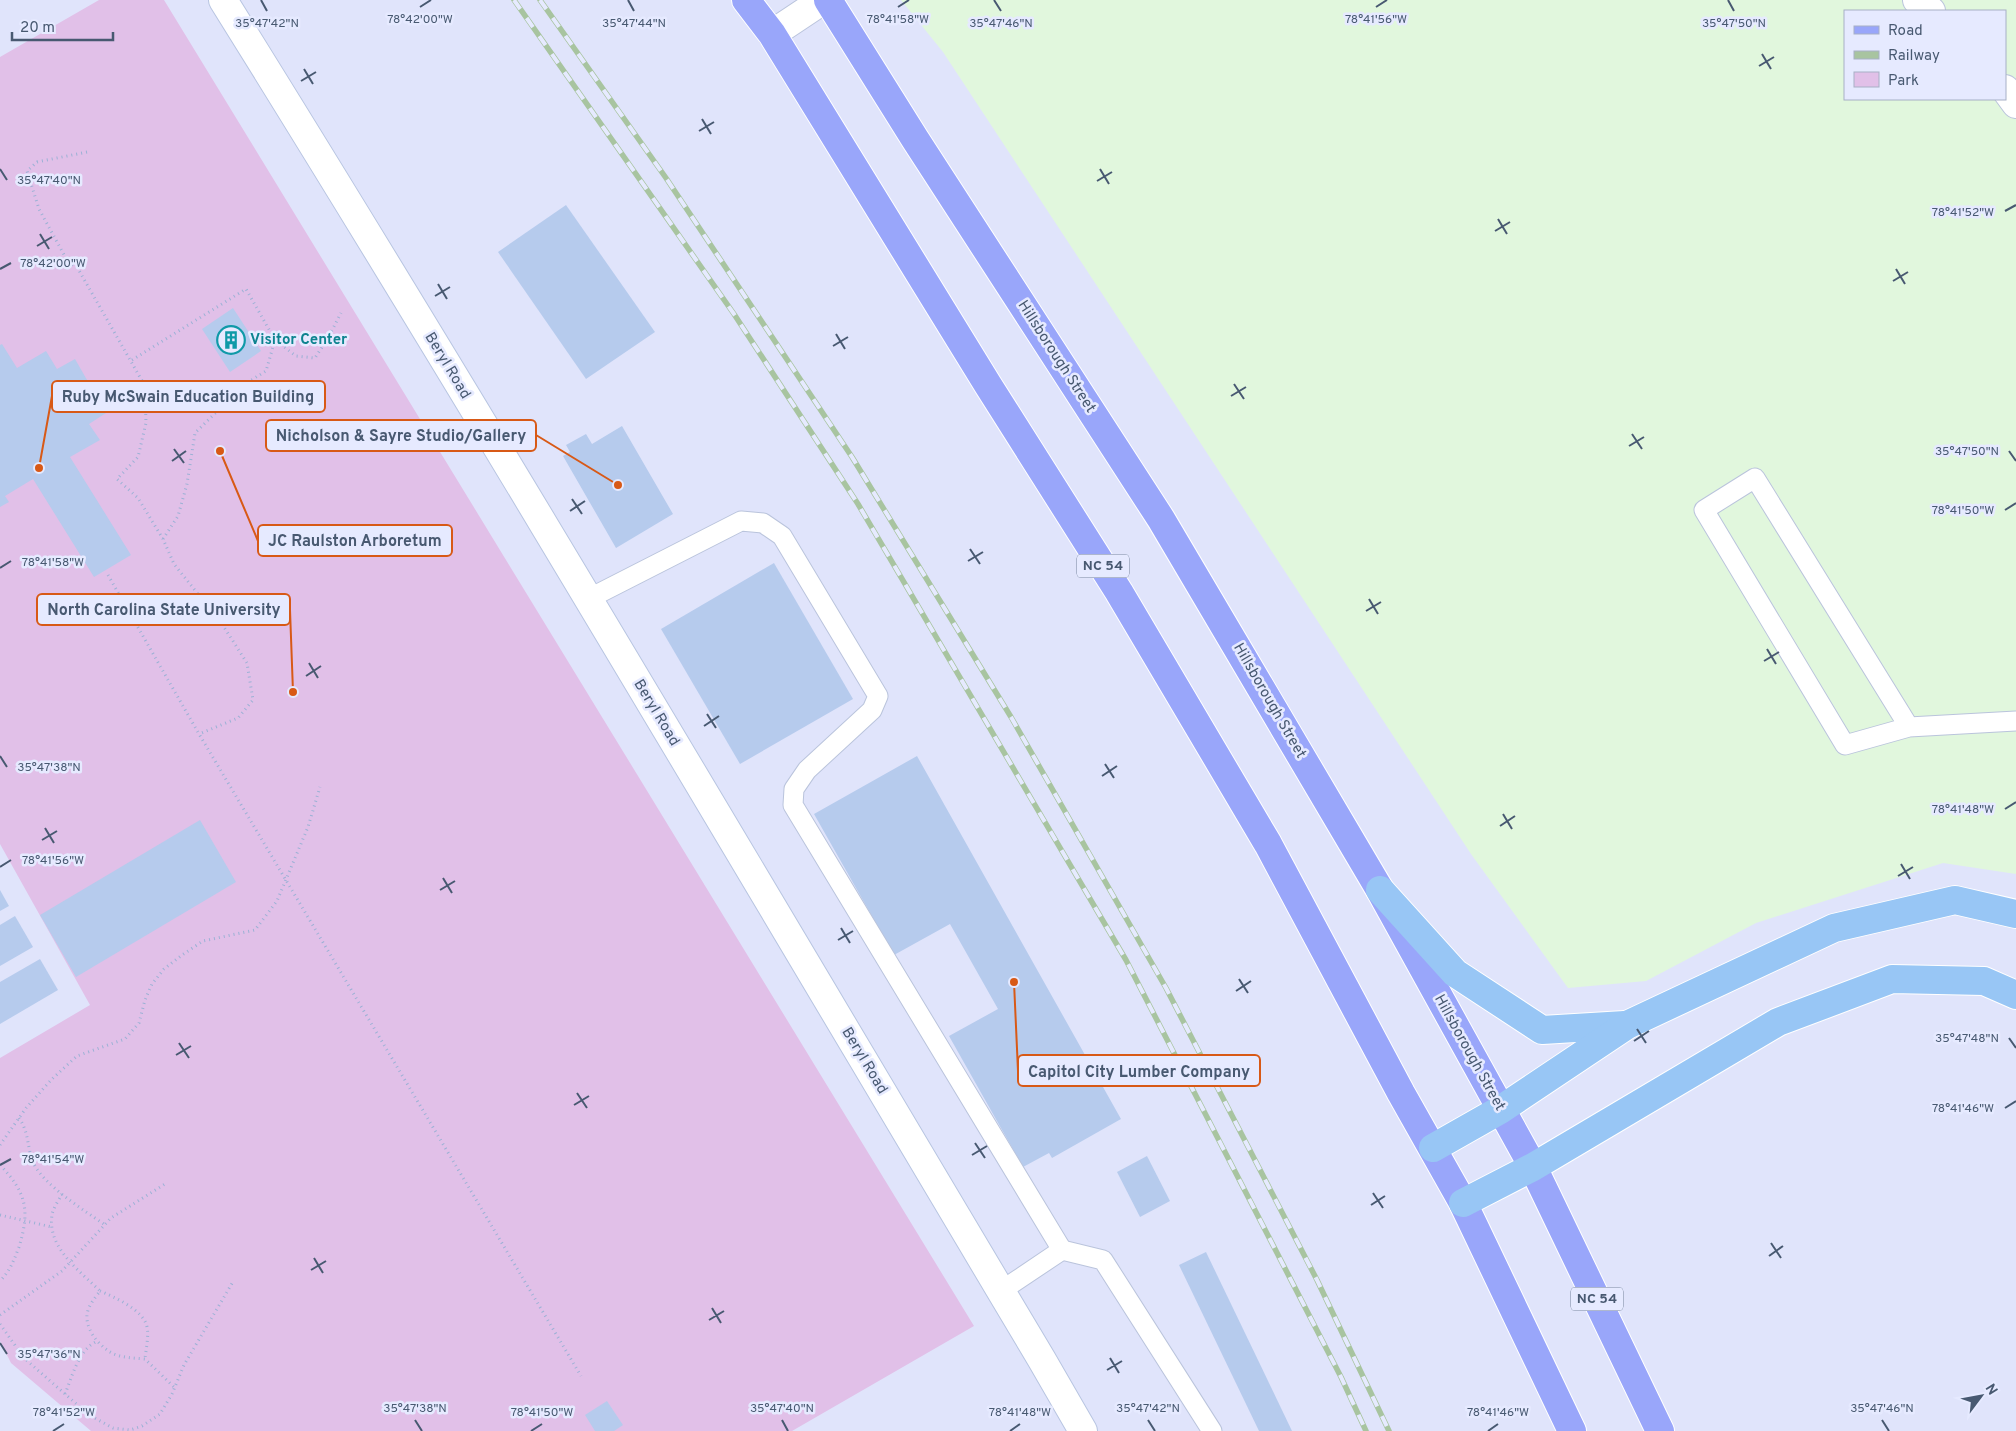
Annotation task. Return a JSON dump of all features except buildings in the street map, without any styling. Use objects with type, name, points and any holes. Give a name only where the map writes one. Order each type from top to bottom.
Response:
[{"type":"highway","points":[[1380,890],[1455,973],[1542,1030],[1627,1025]]},
{"type":"highway","points":[[1433,1148],[1500,1110],[1627,1025],[1834,928],[1955,900],[2016,914]]},
{"type":"highway","points":[[1463,1203],[1533,1167],[1778,1022],[1892,979],[1984,981],[2016,995]]},
{"type":"main road","name":"NC 54","points":[[746,0],[772,34],[988,385],[1119,592],[1268,844],[1401,1093],[1463,1203],[1572,1431]]},
{"type":"main road","name":"Hillsborough Street","points":[[828,0],[914,139],[1161,519],[1380,890],[1533,1167],[1660,1431]]},
{"type":"street","name":"Beryl Road","points":[[223,0],[326,166],[588,599],[1083,1431]]},
{"type":"street","points":[[772,34],[823,0]]},
{"type":"street","points":[[1917,0],[1930,10]]},
{"type":"street","points":[[2006,90],[2016,104]]},
{"type":"lane","points":[[1909,727],[1755,478],[1704,510],[1845,745],[1909,727],[2016,721]]},
{"type":"lane","points":[[588,599],[741,521],[763,523],[782,536],[878,696],[872,710],[807,770],[794,789],[793,805],[1062,1250],[1103,1260],[1212,1431]]},
{"type":"lane","points":[[1001,1291],[1062,1250]]},
{"type":"path","points":[[87,152],[37,162],[27,171],[39,209],[68,262],[77,267],[146,386],[146,423],[138,457],[117,479],[138,498],[163,539],[174,564],[222,624],[247,663],[252,700],[238,718],[199,734]]},
{"type":"path","points":[[132,360],[246,289],[275,340],[296,356],[315,358],[341,313]]},
{"type":"path","points":[[163,539],[178,516],[187,484],[195,433],[245,384],[266,371],[275,340]]},
{"type":"path","points":[[108,575],[199,734],[581,1376]]},
{"type":"path","points":[[0,1145],[19,1118],[52,1079],[77,1056],[125,1039],[139,1023],[145,1000],[152,984],[164,969],[203,941],[255,930],[277,901],[308,827],[320,787]]},
{"type":"path","points":[[19,1118],[28,1136],[33,1160],[38,1170],[62,1194],[105,1225]]},
{"type":"path","points":[[0,1165],[12,1177],[26,1208],[26,1222],[14,1263],[0,1281]]},
{"type":"path","points":[[0,1315],[49,1282],[70,1263],[111,1218],[165,1184]]},
{"type":"path","points":[[62,1194],[52,1214],[52,1227],[61,1251],[70,1263],[100,1291],[126,1304],[142,1316],[147,1326],[145,1359]]},
{"type":"path","points":[[0,1215],[52,1227]]},
{"type":"path","points":[[0,1324],[24,1358],[89,1415],[113,1428],[130,1430],[142,1426],[160,1414],[184,1365],[234,1280]]},
{"type":"path","points":[[100,1291],[91,1304],[86,1317],[89,1329],[98,1341],[112,1353],[128,1358],[145,1359],[174,1388]]},
{"type":"path","points":[[65,1394],[84,1353],[90,1344],[98,1341]]},
{"type":"shaded area","points":[[901,0],[2016,0],[2016,874],[1943,863],[1756,923],[1646,981],[1568,988],[1471,854],[943,52]]},
{"type":"green space","points":[[99,0],[164,0],[974,1326],[792,1431],[91,1431],[11,1363],[0,1341],[0,1058],[90,1005],[0,844],[0,57]]},
{"type":"railway","points":[[514,0],[734,314],[858,504],[1126,960],[1341,1377],[1366,1431]]},
{"type":"railway","points":[[540,0],[666,178],[852,457],[1011,717],[1166,988],[1317,1280],[1389,1431]]},
{"type":"place","name":"Visitor Center","points":[[231,340]]},
{"type":"place","name":"JC Raulston Arboretum","points":[[220,451]]},
{"type":"place","name":"Ruby McSwain Education Building","points":[[39,468]]},
{"type":"place","name":"Nicholson & Sayre Studio/Gallery","points":[[618,485]]},
{"type":"place","name":"North Carolina State University","points":[[293,692]]},
{"type":"place","name":"Capitol City Lumber Company","points":[[1014,982]]}]
